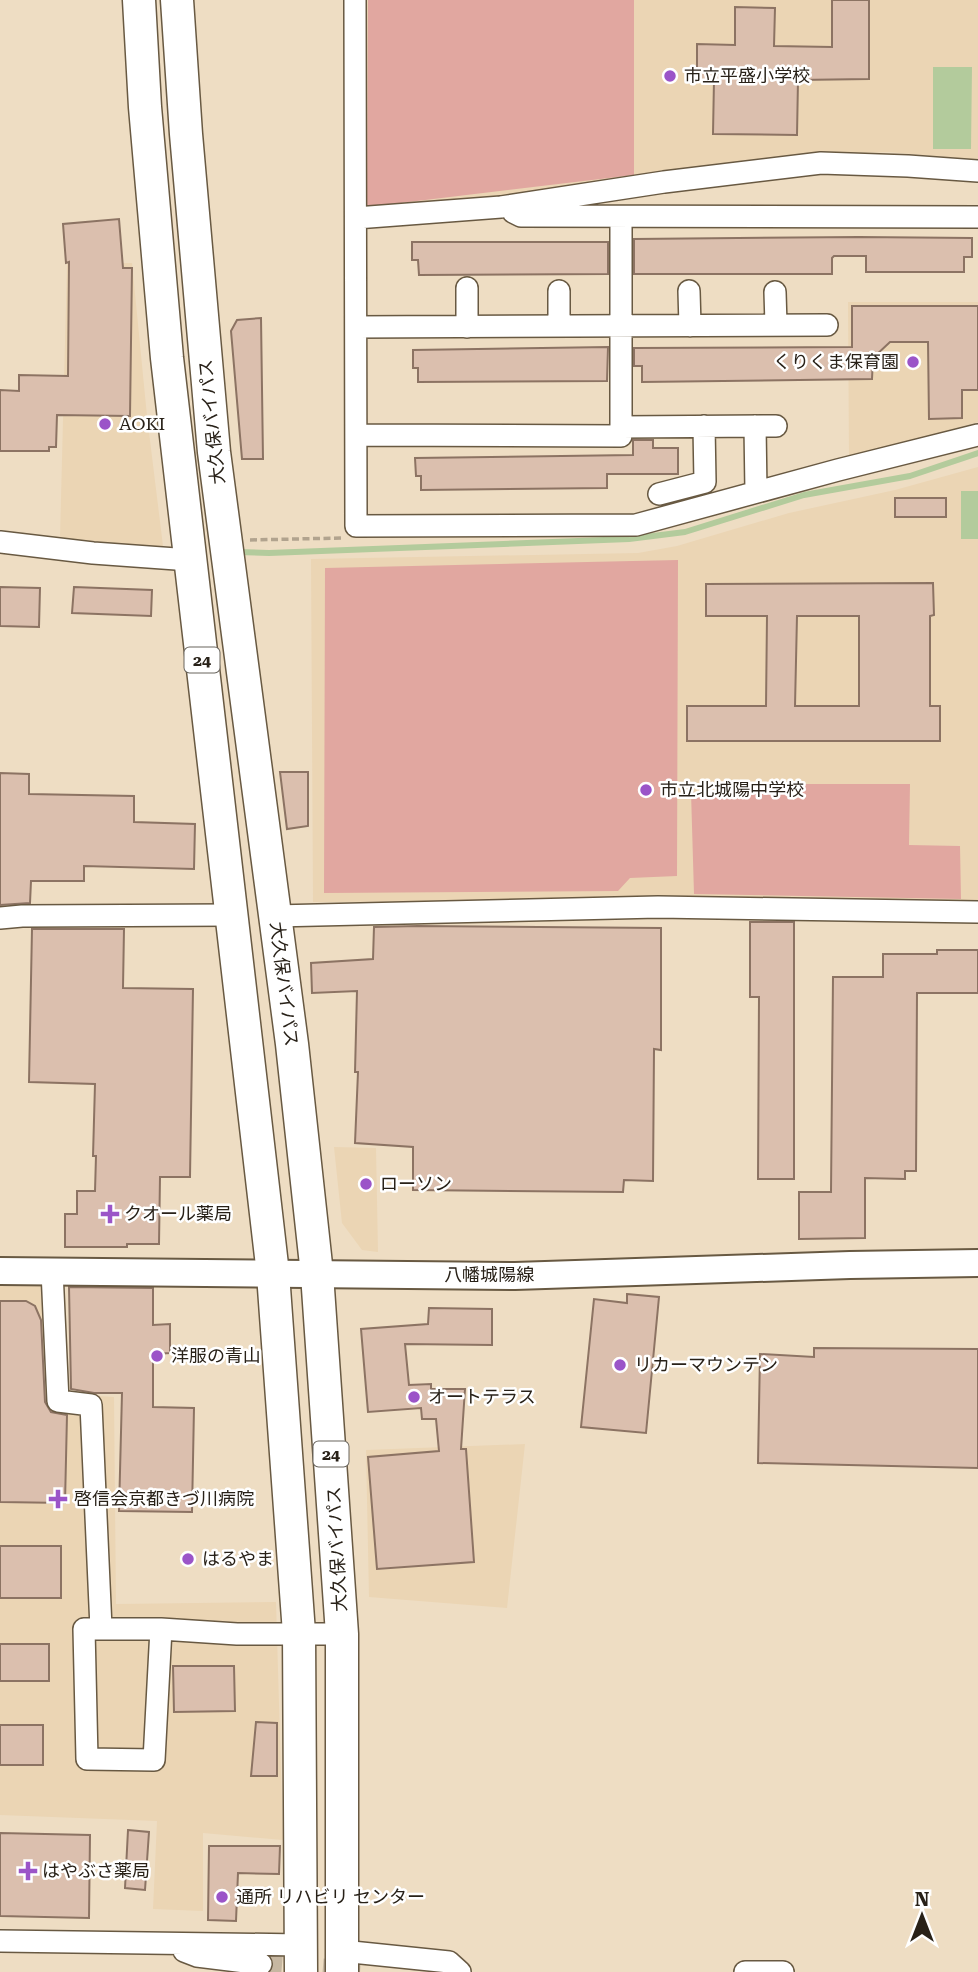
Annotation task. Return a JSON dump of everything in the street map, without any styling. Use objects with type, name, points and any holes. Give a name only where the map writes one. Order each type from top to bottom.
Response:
[{"type":"highway","name":"大久保バイパス","points":[[139,0],[145,107],[167,358],[273,1273],[299,1633],[301,1959]]},
{"type":"highway","name":"大久保バイパス","points":[[177,0],[214,453],[275,916],[317,1274],[342,1633],[342,1962]]},
{"type":"main road","name":"八幡城陽線","points":[[0,1271],[515,1276],[978,1263]]},
{"type":"street","points":[[355,0],[356,526],[636,525],[978,435]]},
{"type":"street","points":[[356,218],[501,207],[664,182],[821,163],[978,171]]},
{"type":"street","points":[[501,207],[521,216],[978,217]]},
{"type":"street","points":[[356,435],[621,436],[621,217]]},
{"type":"street","points":[[467,288],[467,327]]},
{"type":"street","points":[[689,290],[690,326]]},
{"type":"street","points":[[559,291],[559,326]]},
{"type":"street","points":[[775,292],[776,325]]},
{"type":"street","points":[[356,327],[827,325]]},
{"type":"street","points":[[659,494],[705,482],[704,426]]},
{"type":"street","points":[[755,426],[756,492]]},
{"type":"street","points":[[621,427],[776,426]]},
{"type":"street","points":[[0,542],[93,553],[190,560]]},
{"type":"street","points":[[275,916],[658,907],[978,912]]},
{"type":"street","points":[[0,918],[231,915]]},
{"type":"street","points":[[52,1271],[58,1401],[91,1405],[101,1628]]},
{"type":"street","points":[[161,1629],[154,1760],[87,1759],[84,1629],[161,1629],[237,1634],[342,1633]]},
{"type":"street","points":[[0,1941],[161,1942],[301,1959]]},
{"type":"street","points":[[161,1942],[197,1956],[261,1964]]},
{"type":"street","points":[[342,1962],[449,1962],[460,1972]]},
{"type":"street","points":[[745,1972],[783,1972]]},
{"type":"path","points":[[247,540],[350,538],[356,526]]},
{"type":"shaded area","name":"市立平盛小学校","points":[[361,0],[978,0],[978,160],[890,152],[788,155],[675,170],[597,187],[362,210]]},
{"type":"shaded area","points":[[368,0],[634,0],[634,175],[367,207]]},
{"type":"shaded area","points":[[933,67],[972,67],[971,149],[933,149]]},
{"type":"shaded area","points":[[132,263],[163,546],[114,545],[60,538],[67,264]]},
{"type":"shaded area","name":"くりくま保育園","points":[[848,302],[978,302],[978,422],[849,459]]},
{"type":"shaded area","name":"市立北城陽中学校","points":[[978,467],[978,905],[682,900],[313,902],[311,559],[638,553],[677,546],[789,513],[895,490]]},
{"type":"shaded area","points":[[961,491],[978,491],[978,539],[961,539]]},
{"type":"shaded area","points":[[678,560],[677,876],[630,878],[618,891],[324,893],[325,568]]},
{"type":"shaded area","points":[[755,784],[910,784],[909,845],[960,846],[961,899],[694,894],[691,792],[753,793]]},
{"type":"shaded area","points":[[334,1147],[376,1148],[378,1252],[362,1250],[342,1223]]},
{"type":"shaded area","name":"啓信会京都きづ川病院","points":[[0,1282],[64,1282],[64,1394],[114,1397],[116,1604],[276,1602],[283,1840],[203,1833],[203,1911],[153,1909],[157,1821],[0,1815]]},
{"type":"shaded area","points":[[525,1444],[507,1608],[369,1597],[366,1450]]},
{"type":"building","points":[[832,0],[869,0],[869,79],[798,80],[797,135],[713,134],[714,80],[697,80],[697,44],[735,45],[735,7],[775,8],[774,46],[832,47]]},
{"type":"building","points":[[119,219],[123,268],[132,268],[130,416],[57,415],[56,447],[49,447],[49,451],[0,451],[0,390],[19,391],[19,375],[68,376],[69,262],[66,263],[63,224]]},
{"type":"building","points":[[972,238],[972,257],[964,257],[964,272],[866,272],[866,256],[834,256],[832,274],[634,274],[634,239]]},
{"type":"building","points":[[412,242],[608,242],[608,274],[419,275],[418,260],[412,260]]},
{"type":"building","points":[[852,306],[978,306],[978,390],[962,390],[962,418],[929,419],[928,342],[890,342],[873,358],[872,379],[642,382],[642,366],[634,366],[634,348],[852,347]]},
{"type":"building","points":[[261,318],[263,459],[242,459],[231,331],[237,320]]},
{"type":"building","points":[[608,347],[607,381],[418,382],[418,368],[413,368],[413,350]]},
{"type":"building","points":[[633,440],[653,440],[653,448],[678,448],[678,474],[607,474],[607,488],[421,490],[421,476],[416,476],[415,458],[633,455]]},
{"type":"building","points":[[895,498],[946,498],[946,517],[895,517]]},
{"type":"building","points":[[933,583],[934,615],[930,616],[930,706],[940,706],[940,741],[687,741],[687,706],[766,706],[767,616],[706,616],[706,584]],"holes":[[[797,616],[859,616],[859,706],[795,706]]]},
{"type":"building","points":[[0,587],[40,588],[39,627],[0,626]]},
{"type":"building","points":[[74,587],[152,590],[151,616],[72,613]]},
{"type":"building","points":[[280,772],[308,772],[308,826],[287,829]]},
{"type":"building","points":[[0,773],[29,774],[29,794],[134,796],[134,822],[195,824],[194,869],[84,866],[84,881],[31,881],[30,903],[0,905]]},
{"type":"building","points":[[750,922],[794,922],[794,1179],[758,1179],[759,997],[750,997]]},
{"type":"building","points":[[374,927],[661,928],[661,1050],[654,1049],[653,1181],[624,1180],[623,1192],[413,1190],[413,1147],[355,1143],[357,991],[312,993],[311,963],[373,959]]},
{"type":"building","points":[[32,929],[124,929],[123,988],[193,989],[190,1177],[160,1177],[159,1244],[65,1247],[65,1214],[77,1214],[77,1191],[95,1191],[95,1084],[29,1082]]},
{"type":"building","points":[[937,950],[978,950],[978,993],[917,993],[916,1171],[905,1171],[905,1179],[865,1178],[865,1238],[799,1239],[799,1192],[831,1192],[833,977],[883,977],[883,954],[937,954]]},
{"type":"building","points":[[69,1287],[153,1288],[153,1325],[170,1324],[170,1353],[153,1354],[153,1407],[194,1408],[192,1512],[119,1511],[122,1393],[94,1393],[71,1389]]},
{"type":"building","name":"リカーマウンテン","points":[[627,1294],[659,1297],[646,1433],[581,1427],[594,1299],[627,1303]]},
{"type":"building","points":[[0,1301],[26,1301],[35,1306],[41,1320],[45,1402],[51,1412],[67,1415],[65,1503],[0,1502]]},
{"type":"building","points":[[429,1308],[492,1309],[492,1345],[405,1344],[409,1385],[431,1384],[431,1389],[465,1389],[461,1449],[466,1449],[474,1562],[377,1569],[368,1457],[439,1451],[436,1419],[422,1419],[421,1408],[368,1412],[361,1329],[428,1324]]},
{"type":"building","points":[[814,1348],[978,1349],[978,1468],[758,1463],[760,1354],[814,1357]]},
{"type":"building","points":[[0,1546],[61,1546],[61,1598],[0,1598]]},
{"type":"building","points":[[0,1644],[49,1644],[49,1681],[0,1681]]},
{"type":"building","points":[[173,1666],[234,1666],[235,1711],[174,1712]]},
{"type":"building","points":[[256,1722],[277,1723],[277,1776],[251,1776]]},
{"type":"building","points":[[0,1725],[43,1725],[43,1765],[0,1765]]},
{"type":"building","points":[[128,1830],[149,1832],[145,1890],[125,1888]]},
{"type":"building","points":[[0,1833],[90,1835],[89,1918],[0,1916]]},
{"type":"building","name":"通所 リハビリ センター","points":[[209,1846],[280,1846],[279,1874],[238,1873],[236,1921],[208,1920]]},
{"type":"waterway","points":[[236,552],[629,539],[685,532],[804,495],[910,476],[978,453]]},
{"type":"tunnel","points":[[261,1964],[360,1972]]},
{"type":"place","name":"市立平盛小学校","points":[[670,76]]},
{"type":"place","name":"くりくま保育園","points":[[913,362]]},
{"type":"place","name":"AOKI","points":[[105,424]]},
{"type":"place","name":"市立北城陽中学校","points":[[646,790]]},
{"type":"place","name":"ローソン","points":[[366,1184]]},
{"type":"place","name":"クオール薬局","points":[[110,1214]]},
{"type":"place","name":"洋服の青山","points":[[157,1356]]},
{"type":"place","name":"リカーマウンテン","points":[[620,1365]]},
{"type":"place","name":"オートテラス","points":[[414,1397]]},
{"type":"place","name":"啓信会京都きづ川病院","points":[[58,1499]]},
{"type":"place","name":"はるやま","points":[[188,1559]]},
{"type":"place","name":"はやぶさ薬局","points":[[28,1871]]},
{"type":"place","name":"通所 リハビリ センター","points":[[222,1897]]}]
